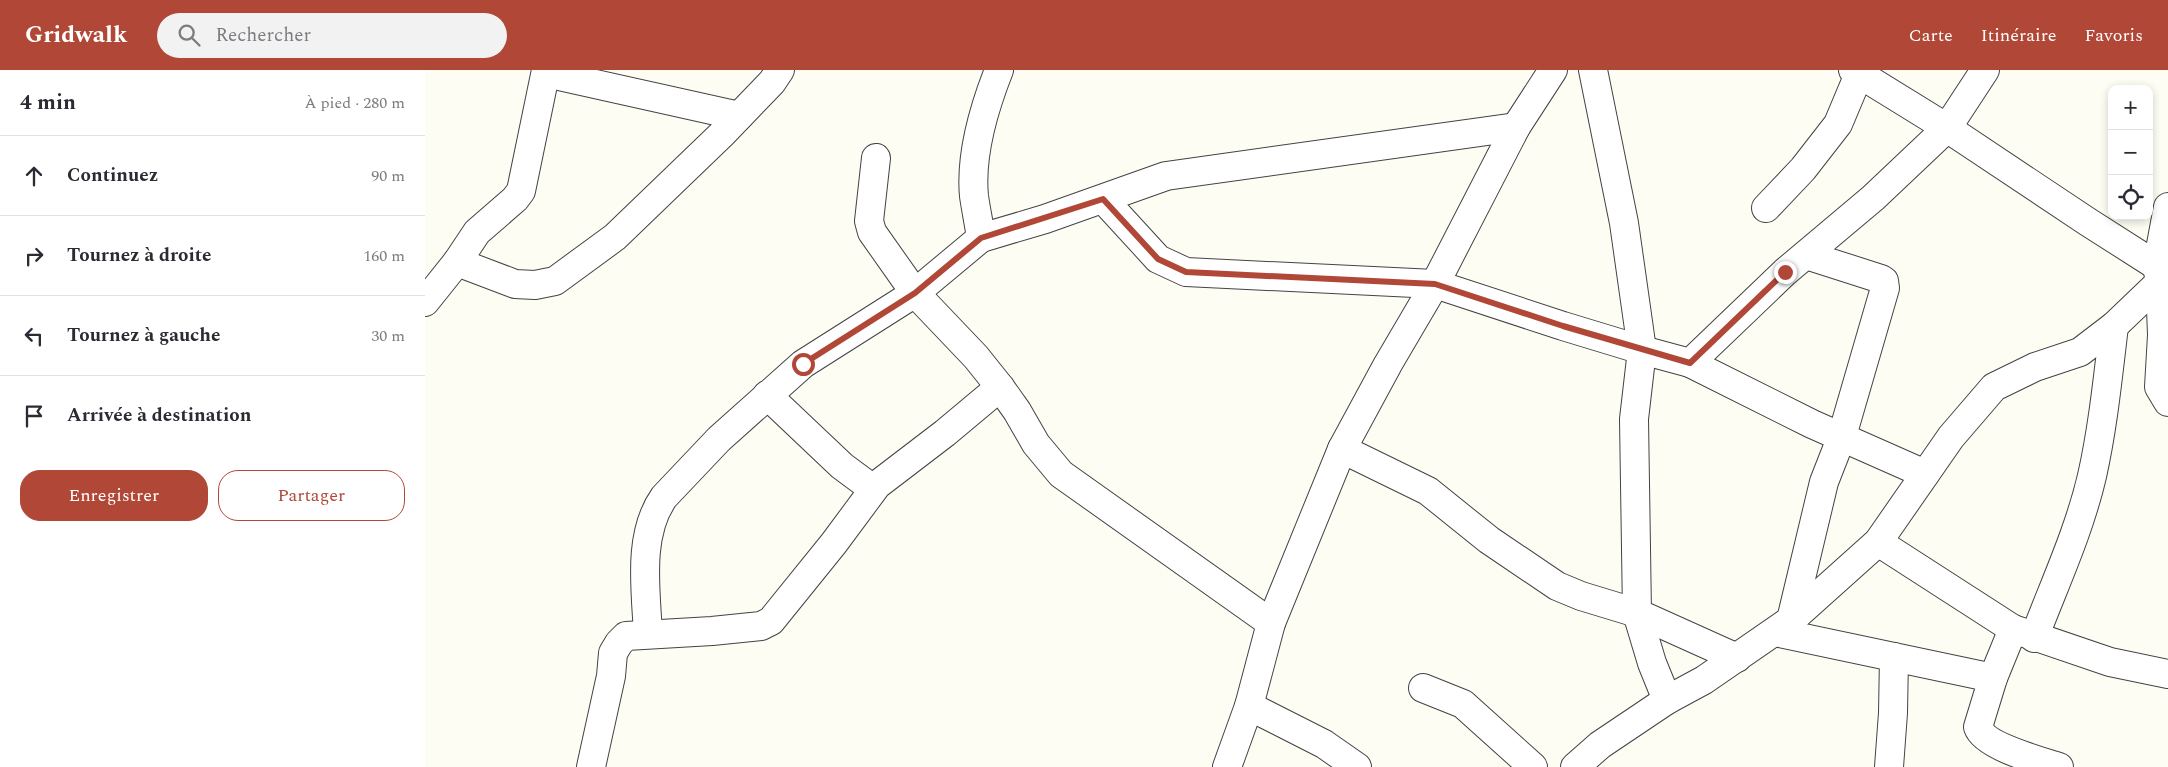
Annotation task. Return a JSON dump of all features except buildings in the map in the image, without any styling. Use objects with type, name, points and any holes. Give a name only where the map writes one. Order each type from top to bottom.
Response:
[{"type":"street","points":[[457,262],[515,284],[535,285],[555,282],[615,237],[739,116],[772,82],[780,70]]},
{"type":"street","points":[[981,238],[974,194],[975,168],[979,134],[990,93],[999,70]]},
{"type":"street","points":[[1227,767],[1249,706],[1271,623],[1342,449],[1388,364],[1435,284],[1516,127],[1553,70]]},
{"type":"street","points":[[1593,70],[1623,224],[1642,350],[1635,419],[1637,613],[1652,663],[1667,700]]},
{"type":"street","points":[[1690,363],[1806,255],[1873,198],[1947,128],[1985,70]]},
{"type":"street","points":[[425,302],[457,262],[477,232],[515,199],[521,191],[546,72],[739,116]]},
{"type":"street","points":[[1766,208],[1803,169],[1837,124],[1856,72],[1947,128],[2161,286]]},
{"type":"street","points":[[648,634],[645,546],[659,504],[719,439],[803,364],[915,293],[981,238],[1103,199],[1166,176],[1516,127]]},
{"type":"street","points":[[876,158],[869,221],[872,232],[915,293],[976,357],[1000,386],[1036,444],[1061,474],[1271,623]]},
{"type":"street","points":[[1103,199],[1158,259],[1186,272],[1435,284],[1563,326],[1690,363],[1812,424],[1925,474]]},
{"type":"street","points":[[2168,207],[2161,286],[2162,335],[2159,387],[2168,402]]},
{"type":"street","points":[[1783,626],[1824,482],[1842,436],[1885,284],[1881,279],[1806,255]]},
{"type":"street","points":[[1575,767],[1600,745],[1667,700],[1704,680],[1783,626],[1878,542],[1951,436],[1994,387],[2035,367],[2080,352],[2161,286]]},
{"type":"street","points":[[2059,767],[2025,756],[1983,737],[1978,728],[1993,678],[2023,633],[2077,526],[2092,477],[2101,428],[2114,326]]},
{"type":"street","points":[[591,767],[611,676],[613,653],[619,643],[627,636],[761,626],[771,621],[834,543],[873,489],[945,433],[1000,386]]},
{"type":"street","points":[[767,395],[842,466],[873,489]]},
{"type":"street","points":[[1342,449],[1428,490],[1489,540],[1557,586],[1581,596],[1637,613],[1737,658]]},
{"type":"street","points":[[1878,542],[2023,633],[2110,662],[2168,674]]},
{"type":"street","points":[[1783,626],[1895,657],[1993,678]]},
{"type":"street","points":[[1889,767],[1895,657]]},
{"type":"street","points":[[1423,688],[1463,704],[1533,767]]},
{"type":"street","points":[[1249,706],[1323,744],[1357,767]]},
{"type":"route","points":[[803,364],[915,293],[981,238],[1103,199],[1158,259],[1186,272],[1435,284],[1563,326],[1690,363],[1785,272]]}]
